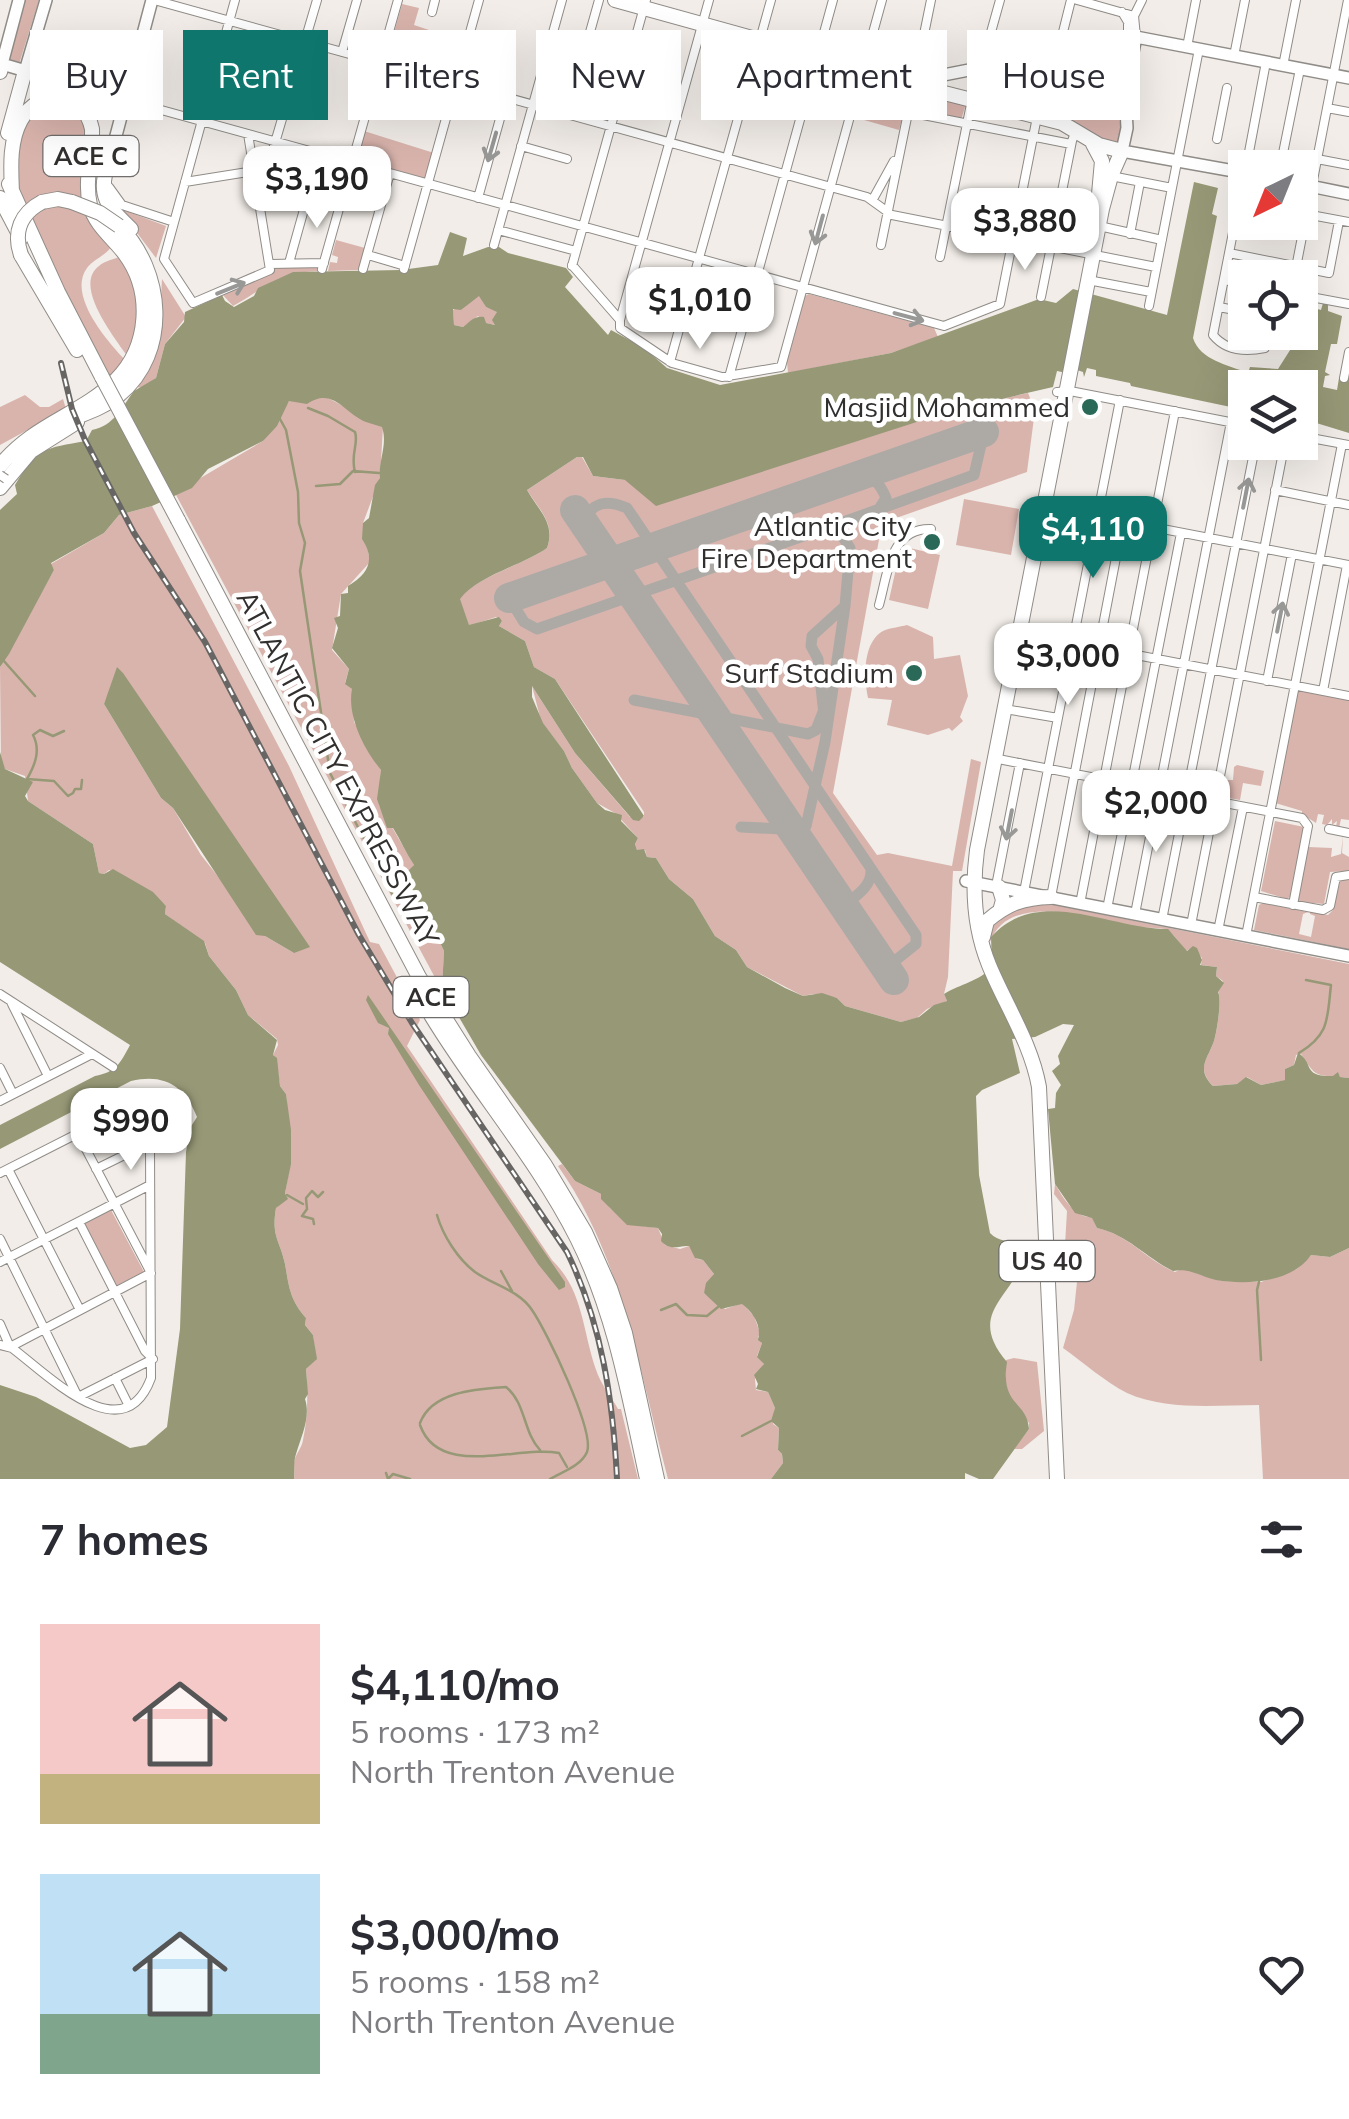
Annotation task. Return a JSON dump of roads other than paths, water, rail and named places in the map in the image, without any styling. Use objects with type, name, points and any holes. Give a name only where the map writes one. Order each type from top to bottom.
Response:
[{"type":"highway","points":[[615,0],[645,4],[721,30]]},
{"type":"highway","name":"ATLANTIC CITY EXPRESSWAY","points":[[25,72],[6,146],[6,195],[73,333],[419,978],[468,1056],[545,1164],[585,1232],[625,1333],[657,1479]]},
{"type":"highway","name":"ACE C","points":[[6,195],[12,148],[24,116],[44,99],[72,100],[87,113],[92,129],[90,207],[136,272],[144,302],[143,325],[128,366],[65,420]]},
{"type":"highway","points":[[1045,120],[1079,138],[1102,156],[1100,190]]},
{"type":"highway","points":[[1079,138],[1122,146]]},
{"type":"highway","name":"US 40","points":[[1089,254],[1122,146]]},
{"type":"highway","points":[[109,162],[102,185],[104,202],[142,241],[156,270],[160,292],[155,331]]},
{"type":"highway","name":"US 40","points":[[1054,1479],[1040,1095],[1024,1046],[970,925],[970,882],[1100,190]]},
{"type":"highway","name":"ACE C","points":[[1,477],[41,435],[112,400],[137,375],[155,331],[151,278],[138,250],[119,226],[72,202],[42,202],[25,214],[17,236],[19,252],[73,333]]},
{"type":"highway","points":[[0,448],[112,400]]},
{"type":"highway","points":[[1,477],[65,420]]},
{"type":"highway","name":"ATLANTIC CITY EXPRESSWAY","points":[[175,522],[411,981],[575,1235],[615,1335],[647,1479]]},
{"type":"highway","name":"US 40","points":[[992,758],[1005,709],[1016,632]]},
{"type":"highway","points":[[998,887],[1003,900],[1000,911]]},
{"type":"highway","points":[[985,959],[984,927],[1000,911],[1020,899],[1050,897]]},
{"type":"main road","points":[[19,0],[1,67],[30,73]]},
{"type":"main road","points":[[25,72],[46,0]]},
{"type":"main road","points":[[145,30],[153,0]]},
{"type":"main road","points":[[1140,38],[1349,78]]},
{"type":"main road","points":[[1140,51],[1144,46],[1167,43]]},
{"type":"main road","points":[[115,120],[95,195],[98,212],[123,251]]},
{"type":"main road","points":[[109,162],[120,120]]},
{"type":"main road","name":"US 40","points":[[1100,190],[1122,146],[1122,120]]},
{"type":"main road","name":"US 40","points":[[1122,146],[1124,120]]},
{"type":"main road","points":[[1122,146],[1144,154],[1228,169]]},
{"type":"main road","points":[[1318,188],[1349,194]]},
{"type":"main road","points":[[970,882],[1349,956]]},
{"type":"street","points":[[153,0],[266,30]]},
{"type":"street","points":[[227,30],[236,0]]},
{"type":"street","points":[[308,30],[317,0]]},
{"type":"street","points":[[342,52],[357,0]]},
{"type":"street","points":[[390,30],[398,0]]},
{"type":"street","points":[[432,12],[435,0]]},
{"type":"street","points":[[470,30],[478,0]]},
{"type":"street","points":[[494,245],[562,0]]},
{"type":"street","points":[[590,30],[598,0]]},
{"type":"street","points":[[708,0],[620,328],[670,362],[729,377],[782,364],[850,120]]},
{"type":"street","points":[[763,30],[771,0]]},
{"type":"street","points":[[825,30],[833,0]]},
{"type":"street","points":[[874,30],[882,0]]},
{"type":"street","points":[[925,30],[931,0]]},
{"type":"street","points":[[992,30],[1000,0]]},
{"type":"street","points":[[1065,30],[1074,0],[1134,16]]},
{"type":"street","points":[[1133,30],[1142,0]]},
{"type":"street","points":[[1149,306],[1177,160],[1196,0]]},
{"type":"street","points":[[1234,56],[1245,0]]},
{"type":"street","points":[[1283,66],[1296,0]]},
{"type":"street","points":[[1318,154],[1348,0]]},
{"type":"street","points":[[620,320],[572,268],[645,4]]},
{"type":"street","points":[[1122,12],[1130,30]]},
{"type":"street","points":[[328,48],[348,54]]},
{"type":"street","points":[[1249,150],[1266,62]]},
{"type":"street","points":[[1284,150],[1300,69]]},
{"type":"street","points":[[1216,140],[1226,88]]},
{"type":"street","points":[[516,100],[536,106]]},
{"type":"street","points":[[1327,108],[1349,112]]},
{"type":"street","points":[[163,110],[948,325],[999,305],[1036,120]]},
{"type":"street","points":[[258,198],[283,120]]},
{"type":"street","points":[[202,121],[164,262],[196,302],[270,268],[289,264],[323,266],[364,120]]},
{"type":"street","points":[[368,255],[405,267],[446,120]]},
{"type":"street","points":[[478,198],[500,120]]},
{"type":"street","points":[[588,120],[831,187],[873,200],[887,212],[1156,266]]},
{"type":"street","points":[[670,362],[738,120]]},
{"type":"street","points":[[729,377],[800,120]]},
{"type":"street","points":[[880,245],[906,120]]},
{"type":"street","points":[[947,120],[1032,137],[1079,138],[1041,298]]},
{"type":"street","points":[[940,256],[967,120]]},
{"type":"street","points":[[248,134],[270,268]]},
{"type":"street","points":[[521,146],[567,159]]},
{"type":"street","points":[[873,200],[899,152]]},
{"type":"street","points":[[1318,159],[1349,165]]},
{"type":"street","points":[[109,162],[108,183],[120,203],[174,222]]},
{"type":"street","points":[[185,182],[254,171]]},
{"type":"street","points":[[364,269],[390,173]]},
{"type":"street","points":[[1111,176],[1172,188]]},
{"type":"street","points":[[289,264],[310,188],[347,180]]},
{"type":"street","points":[[1130,234],[1140,182]]},
{"type":"street","points":[[1318,217],[1344,222],[1329,273],[1318,271]]},
{"type":"street","points":[[1099,226],[1162,240]]},
{"type":"street","points":[[498,230],[576,251]]},
{"type":"street","points":[[1228,347],[1213,335],[1232,240]]},
{"type":"street","points":[[1229,253],[1265,260]]},
{"type":"street","points":[[632,278],[659,285]]},
{"type":"street","points":[[1224,280],[1228,281]]},
{"type":"street","points":[[1084,287],[1151,292]]},
{"type":"street","points":[[1318,298],[1349,304]]},
{"type":"street","points":[[1219,306],[1228,308]]},
{"type":"street","points":[[1346,374],[1349,352]]},
{"type":"street","points":[[1062,391],[1228,421]]},
{"type":"street","points":[[1024,892],[1120,400]]},
{"type":"street","points":[[1080,904],[1176,411]]},
{"type":"street","points":[[1135,914],[1228,438]]},
{"type":"street","points":[[1246,936],[1331,501],[1346,445],[1318,440]]},
{"type":"street","points":[[1162,920],[1252,460]]},
{"type":"street","points":[[1191,926],[1281,460]]},
{"type":"street","points":[[1275,490],[1349,505]]},
{"type":"street","points":[[1041,505],[1348,565],[1323,691]]},
{"type":"street","points":[[1050,897],[1123,521]]},
{"type":"street","points":[[879,605],[893,551],[902,538],[916,529],[931,529]]},
{"type":"street","points":[[1107,909],[1181,532]]},
{"type":"street","points":[[1267,680],[1292,554]]},
{"type":"street","points":[[1016,632],[1349,696]]},
{"type":"street","points":[[1005,709],[1058,718]]},
{"type":"street","points":[[992,758],[1306,820],[1308,839],[1293,904]]},
{"type":"street","points":[[998,887],[1020,763]]},
{"type":"street","points":[[1218,931],[1243,806]]},
{"type":"street","points":[[1329,829],[1349,833]]},
{"type":"street","points":[[1254,896],[1309,911],[1323,910],[1328,908],[1335,878],[1349,875]]},
{"type":"street","points":[[0,994],[113,1067]]},
{"type":"street","points":[[10,1000],[48,1076]]},
{"type":"street","points":[[0,1101],[92,1054]]},
{"type":"street","points":[[0,1068],[14,1094]]},
{"type":"street","points":[[0,1324],[5,1346],[102,1410],[129,1406],[147,1390],[152,1360],[149,1142],[132,1106],[4,1171],[80,1308]]},
{"type":"street","points":[[78,1134],[151,1273]]},
{"type":"street","points":[[96,1169],[149,1142]]},
{"type":"street","points":[[0,1262],[150,1185]]},
{"type":"street","points":[[79,1222],[152,1360]]},
{"type":"street","points":[[0,1239],[78,1397]]},
{"type":"street","points":[[5,1346],[151,1273]]},
{"type":"street","points":[[78,1397],[152,1360]]},
{"type":"street","points":[[115,1378],[129,1406]]},
{"type":"waterway","points":[[308,408],[355,432],[355,472]]},
{"type":"waterway","points":[[280,419],[286,430],[298,492],[299,523],[305,543],[300,571],[330,773],[393,895],[399,897],[402,890]]},
{"type":"waterway","points":[[316,486],[340,484],[353,471],[379,473]]},
{"type":"waterway","points":[[3,660],[35,696]]},
{"type":"waterway","points":[[64,731],[53,736],[40,730],[33,735],[36,757],[27,779],[54,781],[68,796],[81,789],[82,780]]},
{"type":"waterway","points":[[385,872],[395,866],[396,860]]},
{"type":"waterway","points":[[1299,1053],[1322,1032],[1331,985],[1306,980]]},
{"type":"waterway","points":[[314,1224],[313,1219],[302,1216],[307,1209],[306,1198],[312,1191],[318,1197],[323,1192]]},
{"type":"waterway","points":[[287,1195],[303,1204]]},
{"type":"waterway","points":[[437,1215],[452,1246],[469,1267],[520,1297],[532,1310],[568,1381],[584,1424],[587,1452],[576,1465],[550,1479]]},
{"type":"waterway","points":[[501,1271],[512,1291]]},
{"type":"waterway","points":[[1259,1282],[1261,1360]]},
{"type":"waterway","points":[[661,1310],[676,1304],[687,1315],[707,1316],[718,1307]]},
{"type":"waterway","points":[[420,1423],[426,1412],[445,1398],[506,1387],[517,1401],[540,1450]]},
{"type":"waterway","points":[[742,1436],[771,1421]]},
{"type":"waterway","points":[[420,1425],[430,1441],[444,1451],[481,1456],[559,1453],[567,1467]]},
{"type":"waterway","points":[[386,1473],[388,1479],[393,1474],[410,1479]]},
{"type":"railway","points":[[61,363],[72,409],[85,440],[134,533],[205,642],[359,935],[412,1023],[567,1252],[589,1307],[604,1363],[617,1479]]},
{"type":"place","name":"Masjid Mohammed","points":[[1090,407]]},
{"type":"place","name":"Atlantic City Fire Department","points":[[932,542]]},
{"type":"place","name":"Surf Stadium","points":[[914,673]]}]
